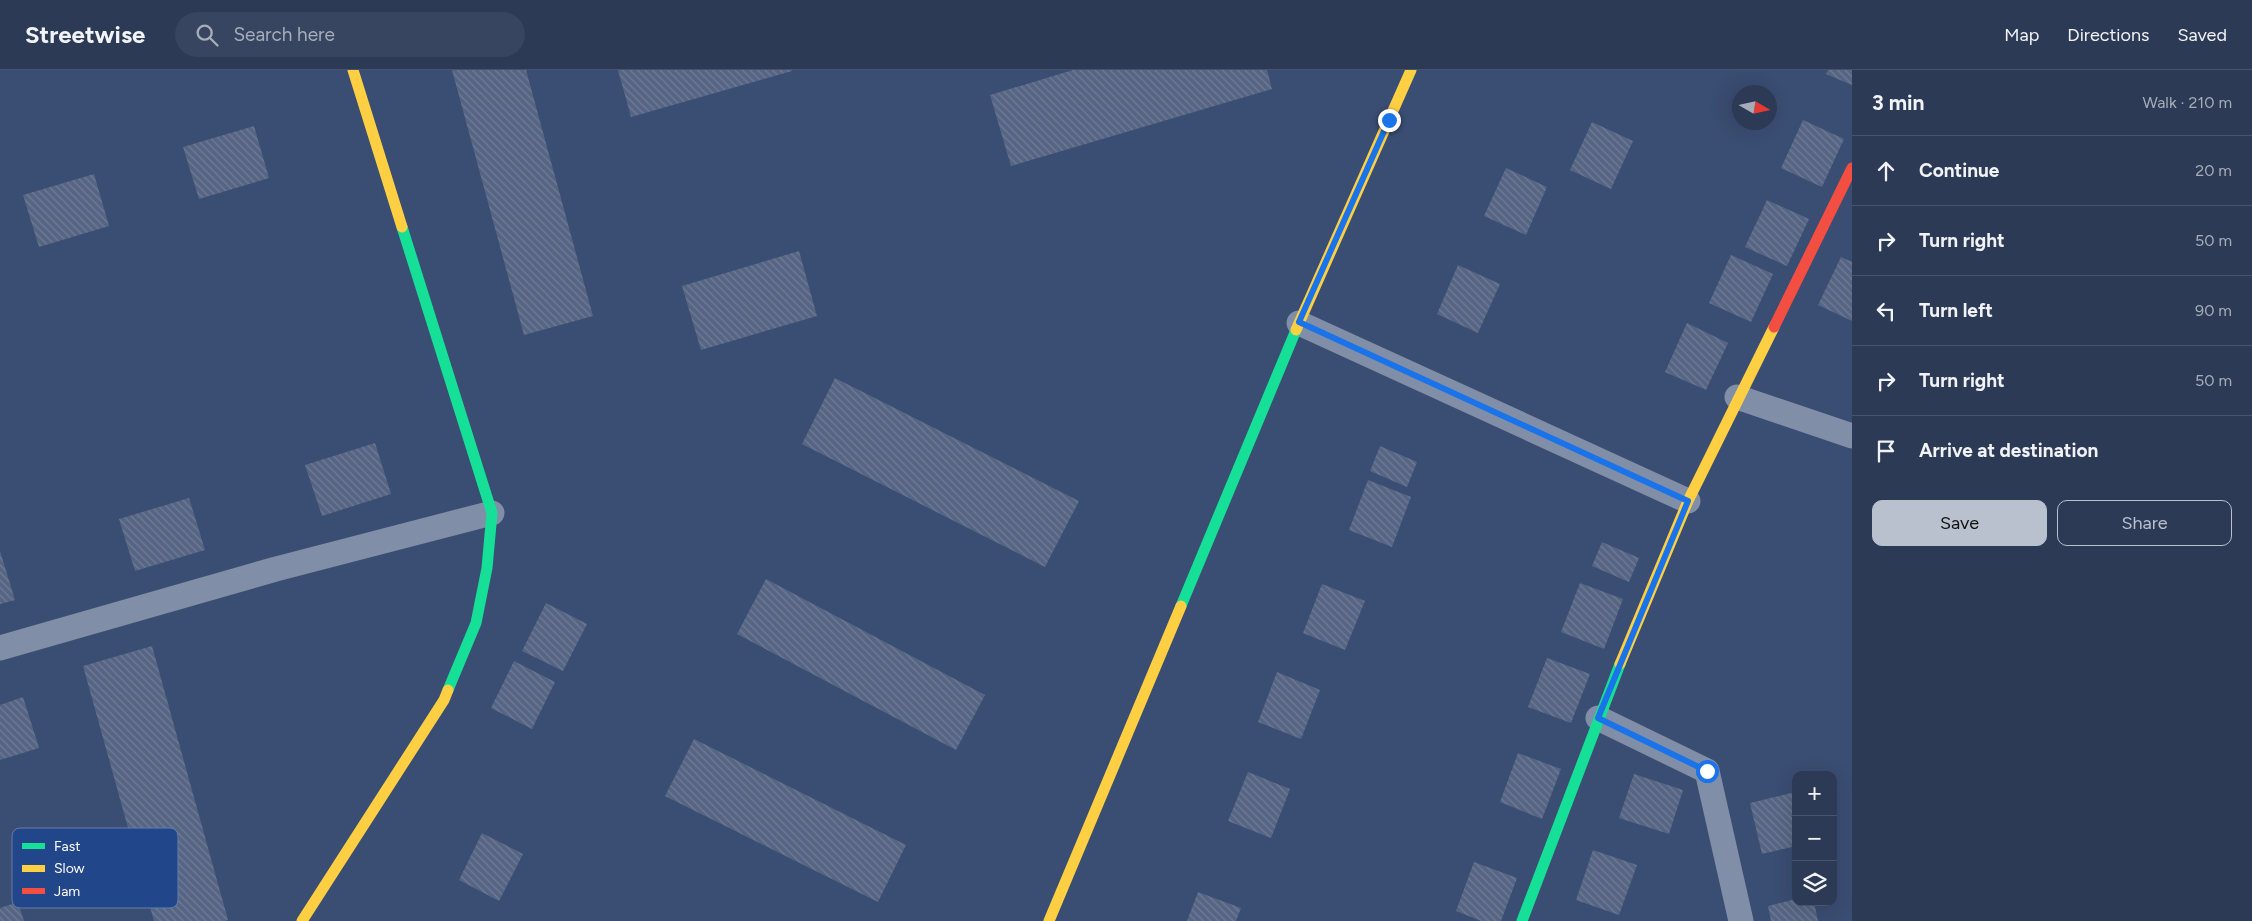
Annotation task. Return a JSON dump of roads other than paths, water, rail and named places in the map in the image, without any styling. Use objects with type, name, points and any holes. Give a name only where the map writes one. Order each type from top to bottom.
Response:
[{"type":"street","points":[[302,921],[444,700],[476,622],[487,568],[492,513],[353,70]]},
{"type":"street","points":[[1049,921],[1299,322],[1411,70]]},
{"type":"street","points":[[1522,921],[1598,718],[1688,501],[1737,397],[1852,168]]},
{"type":"street","points":[[1299,322],[1688,501]]},
{"type":"street","points":[[1737,397],[1852,436]]},
{"type":"street","points":[[0,648],[276,569],[492,513]]},
{"type":"street","points":[[1598,718],[1707,771],[1741,921]]}]
